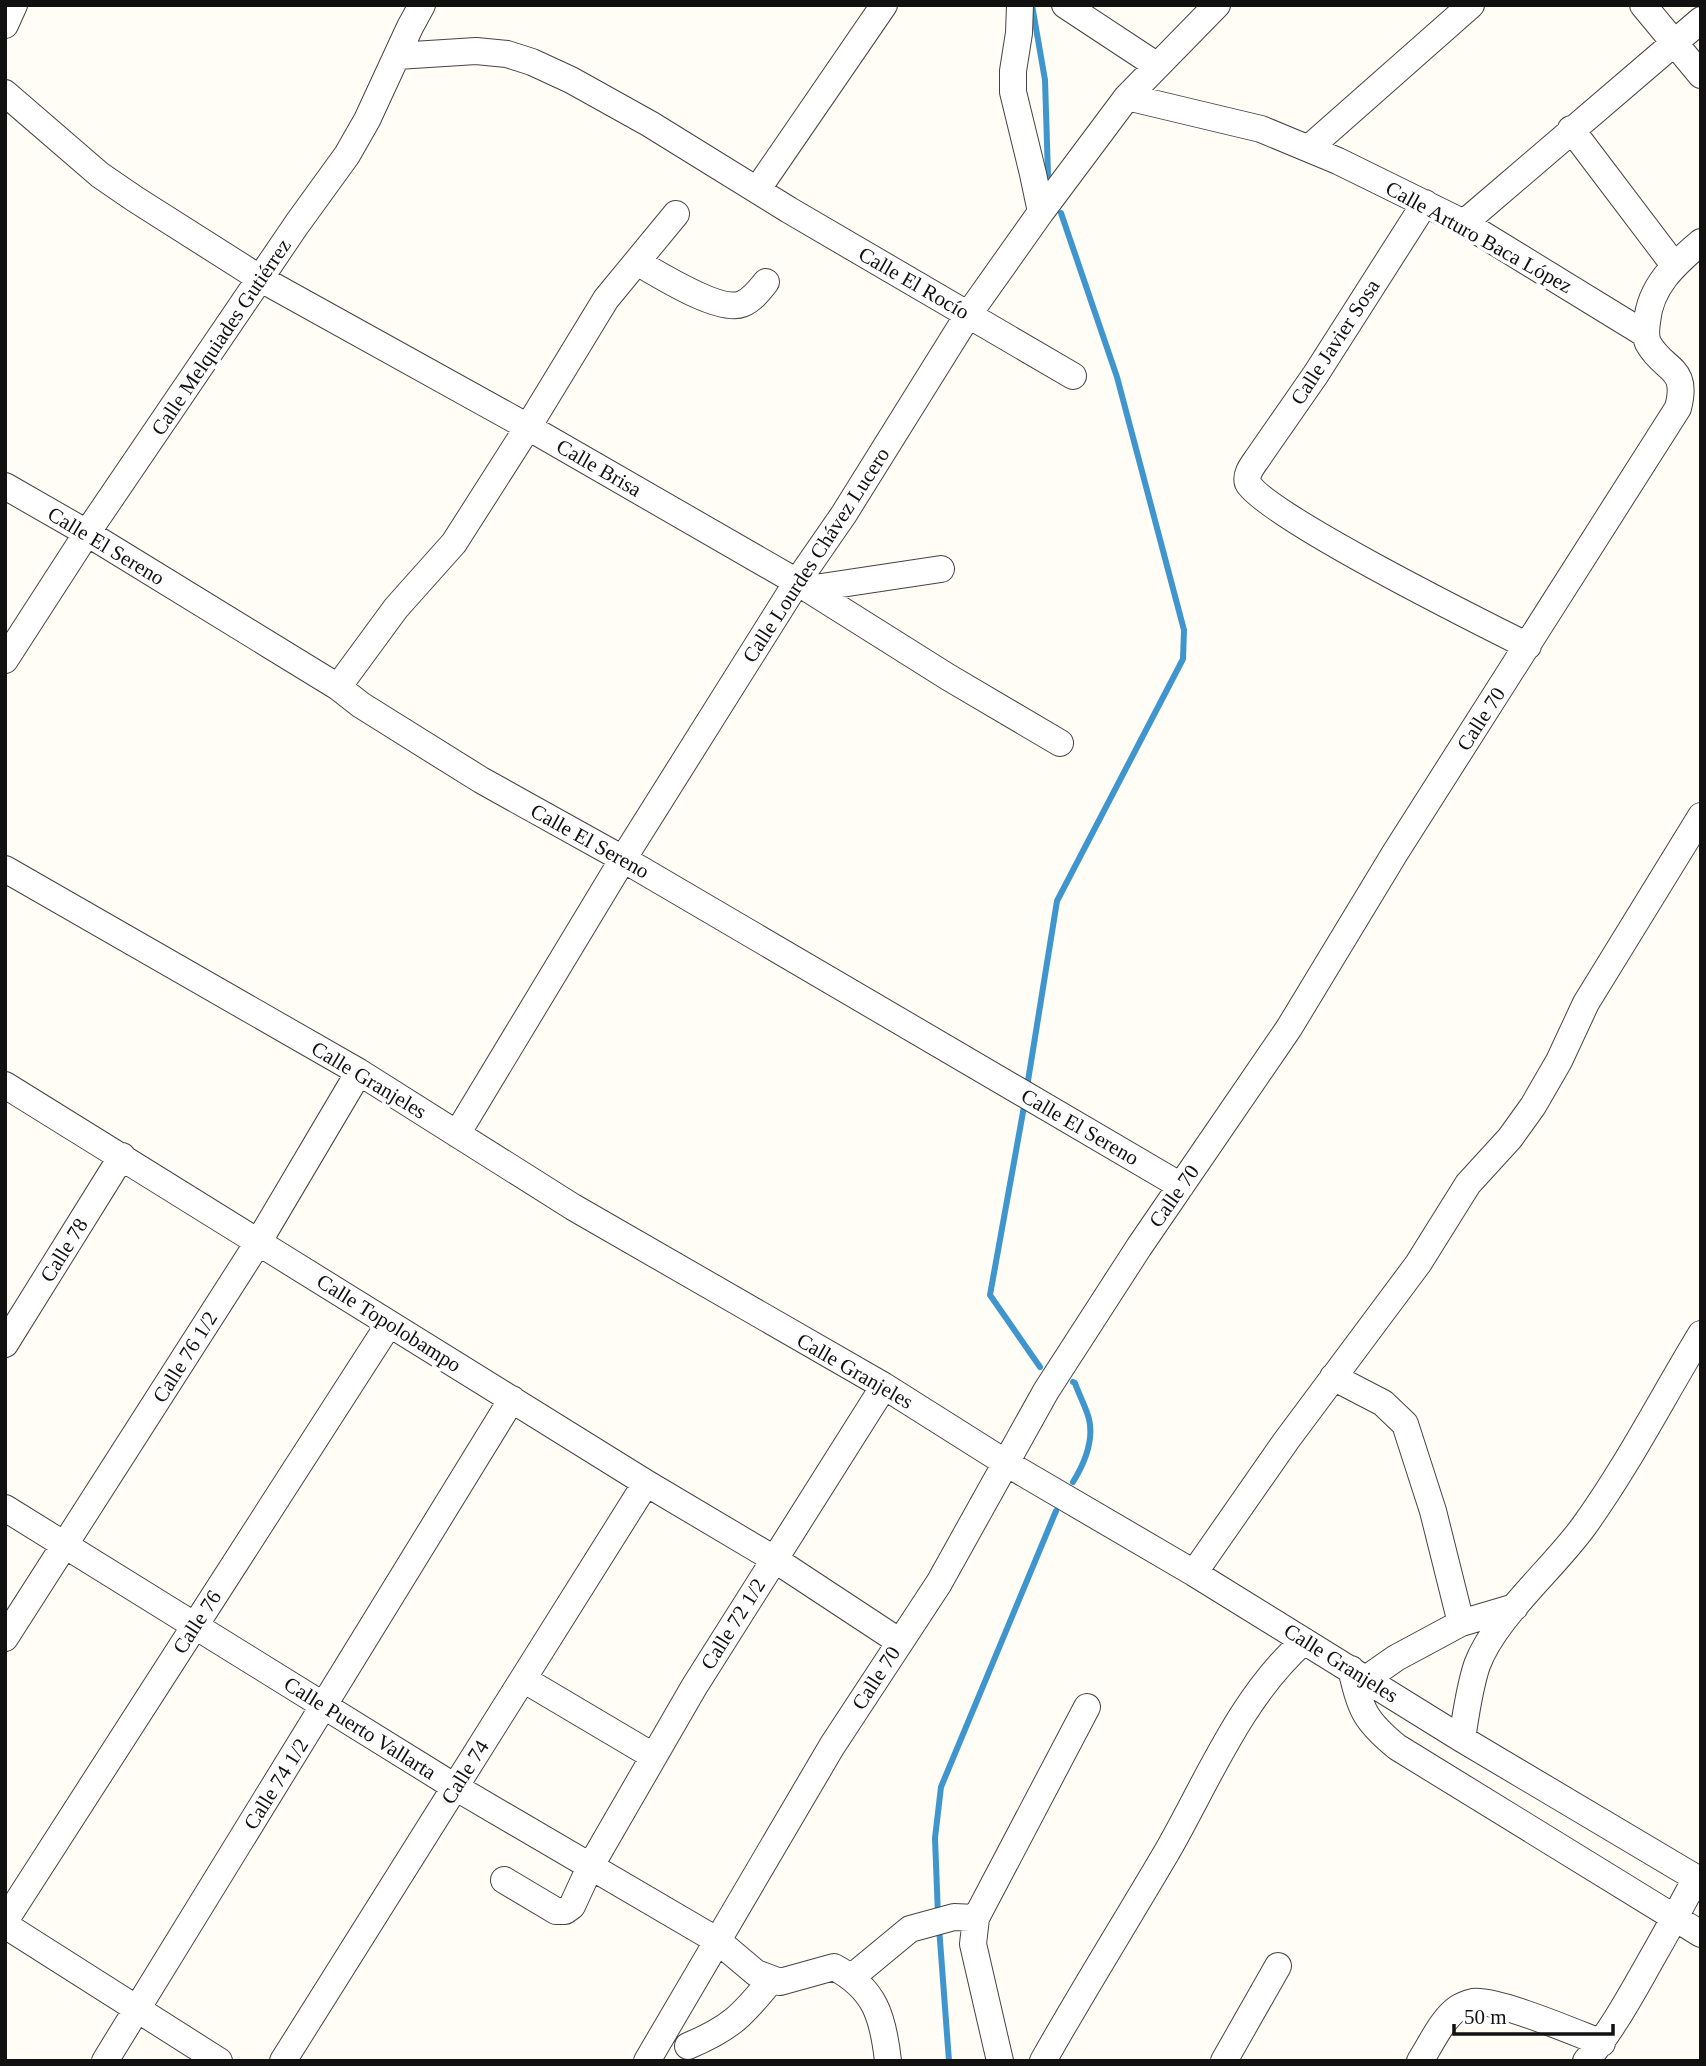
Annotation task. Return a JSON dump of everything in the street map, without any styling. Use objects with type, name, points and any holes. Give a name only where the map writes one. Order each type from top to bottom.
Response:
[{"type":"street","points":[[5,24],[13,5]]},
{"type":"street","name":"Calle Melquiades Gutiérrez","points":[[5,660],[87,533],[347,155],[367,120],[422,5]]},
{"type":"street","points":[[757,190],[884,5]]},
{"type":"street","points":[[1020,5],[1013,92],[1041,212]]},
{"type":"street","points":[[1065,5],[1156,65]]},
{"type":"street","name":"Calle Lourdes Chávez Lucero","points":[[457,1135],[623,859],[803,585],[968,315],[1127,97],[1217,5]]},
{"type":"street","points":[[1309,148],[1471,5]]},
{"type":"street","points":[[1643,5],[1701,75]]},
{"type":"street","points":[[1464,223],[1701,20]]},
{"type":"street","name":"Calle El Rocío","points":[[397,55],[476,51],[507,54],[571,80],[1073,376]]},
{"type":"street","name":"Calle Brisa","points":[[5,93],[71,152],[135,199],[261,279],[528,427],[803,585],[948,677],[1060,743]]},
{"type":"street","name":"Calle Arturo Baca López","points":[[1127,97],[1261,129],[1309,148],[1464,223],[1645,334]]},
{"type":"street","points":[[1571,129],[1674,265]]},
{"type":"street","name":"Calle Javier Sosa","points":[[1425,203],[1322,365],[1256,459],[1248,473],[1247,481],[1265,500],[1317,534],[1528,646]]},
{"type":"street","points":[[338,687],[396,608],[454,542],[606,299],[676,214]]},
{"type":"street","points":[[1689,404],[1682,394],[1681,383],[1676,374],[1648,342],[1645,334],[1647,314],[1654,293],[1674,265],[1701,242]]},
{"type":"street","points":[[637,262],[712,301],[730,306],[741,304],[754,296],[766,282]]},
{"type":"street","name":"Calle 70","points":[[648,2061],[832,1746],[939,1583],[1046,1391],[1139,1247],[1289,1028],[1395,853],[1528,646],[1623,491],[1689,404]]},
{"type":"street","name":"Calle El Sereno","points":[[5,485],[338,687],[410,737],[481,780],[623,859],[1181,1186]]},
{"type":"street","points":[[803,585],[941,569]]},
{"type":"street","points":[[1194,1573],[1232,1516],[1418,1264],[1468,1184],[1510,1138],[1533,1106],[1559,1061],[1598,982],[1701,816]]},
{"type":"street","name":"Calle Granjeles","points":[[5,869],[359,1072],[573,1207],[884,1386],[1006,1463],[1194,1573],[1462,1739],[1698,1880]]},
{"type":"street","name":"Calle 76 1/2","points":[[5,1638],[259,1241],[359,1072]]},
{"type":"street","name":"Calle Topolobampo","points":[[5,1085],[646,1483],[774,1559],[900,1642]]},
{"type":"street","name":"Calle 78","points":[[5,1344],[122,1156]]},
{"type":"street","name":"Calle 76","points":[[5,1923],[389,1324]]},
{"type":"street","points":[[1462,1739],[1471,1685],[1478,1663],[1493,1635],[1583,1528],[1690,1378],[1701,1334]]},
{"type":"street","points":[[1333,1377],[1394,1411],[1405,1424],[1433,1511],[1461,1623]]},
{"type":"street","name":"Calle 72 1/2","points":[[504,1880],[556,1911],[565,1911],[572,1906],[590,1867],[653,1756],[884,1386]]},
{"type":"street","name":"Calle 74 1/2","points":[[105,2061],[512,1399]]},
{"type":"street","name":"Calle 74","points":[[284,2061],[646,1483]]},
{"type":"street","name":"Calle Puerto Vallarta","points":[[5,1508],[455,1787],[718,1941],[756,1973],[772,1979]]},
{"type":"street","points":[[1515,1607],[1461,1623],[1396,1658],[1359,1674],[1363,1712],[1376,1730],[1397,1747],[1701,1934]]},
{"type":"street","points":[[1043,2061],[1169,1848],[1251,1701],[1274,1670],[1304,1641]]},
{"type":"street","points":[[523,1679],[653,1756]]},
{"type":"street","points":[[852,1977],[910,1930],[965,1917],[1087,1707]]},
{"type":"street","points":[[1420,2061],[1446,2021],[1458,2008],[1473,2002],[1488,2003],[1527,2015],[1594,2052],[1619,2016],[1698,1880]]},
{"type":"street","points":[[965,1917],[1000,2061]]},
{"type":"street","points":[[5,1923],[219,2061]]},
{"type":"street","points":[[1224,2061],[1278,1966]]},
{"type":"street","points":[[687,2053],[729,2026],[772,1979],[780,1982],[834,1967],[852,1977],[868,1993],[878,2013],[888,2061]]},
{"type":"street","points":[[686,1994],[687,2053]]},
{"type":"waterway","points":[[1032,5],[1045,80],[1048,175]]},
{"type":"waterway","points":[[1027,1087],[1057,901],[1183,659],[1184,630],[1117,377],[1061,213]]},
{"type":"waterway","points":[[1025,1101],[990,1295],[1040,1367]]},
{"type":"waterway","points":[[1073,1382],[1086,1410],[1090,1427],[1087,1452],[1073,1482]]},
{"type":"waterway","points":[[938,1916],[935,1838],[941,1787],[1056,1511]]},
{"type":"waterway","points":[[939,1927],[949,2061]]}]
